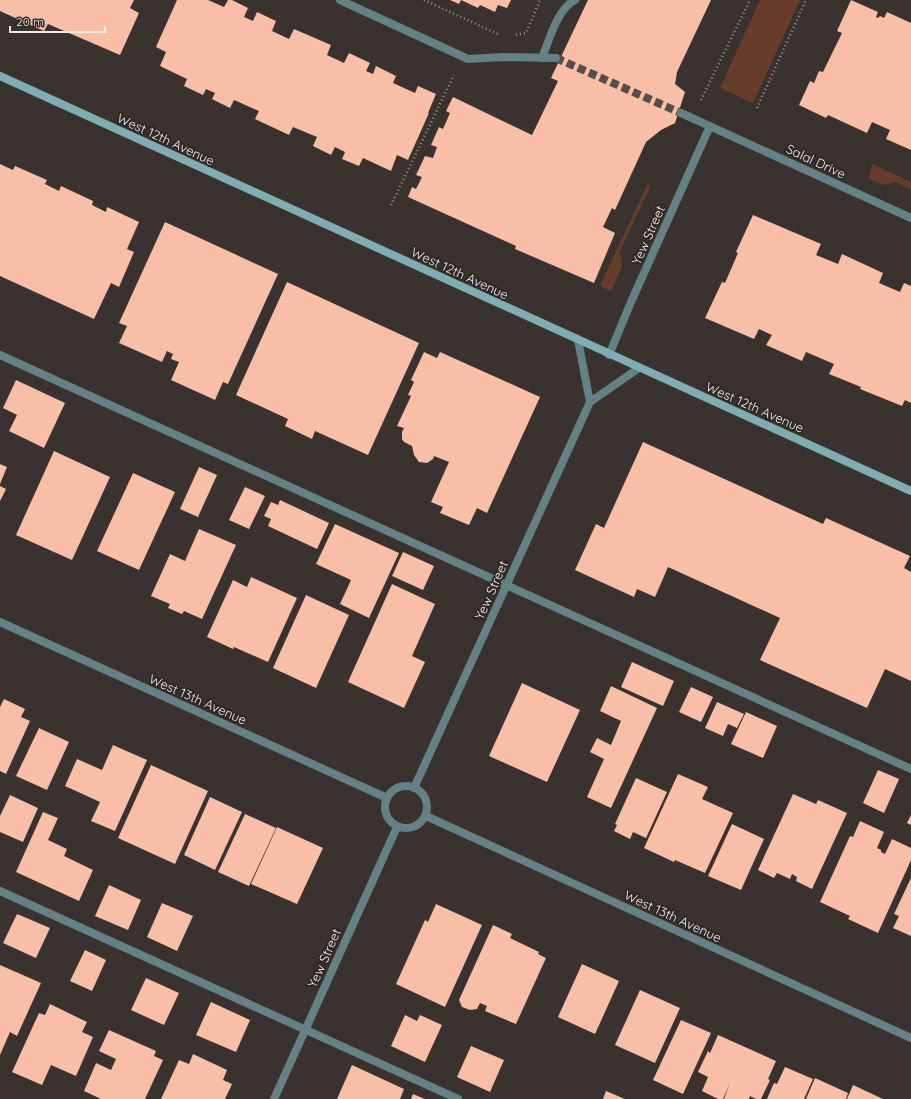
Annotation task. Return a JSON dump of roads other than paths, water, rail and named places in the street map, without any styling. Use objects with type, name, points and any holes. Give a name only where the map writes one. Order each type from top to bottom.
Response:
[{"type":"street","points":[[340,0],[468,59],[502,57],[556,58]]},
{"type":"street","points":[[542,58],[551,34],[564,10],[571,2],[575,0]]},
{"type":"street","name":"West 12th Avenue","points":[[0,76],[911,491]]},
{"type":"street","name":"Salal Drive","points":[[681,113],[911,218]]},
{"type":"street","name":"Yew Street","points":[[609,354],[710,126]]},
{"type":"street","points":[[578,340],[590,402],[639,368]]},
{"type":"street","points":[[0,355],[911,769]]},
{"type":"street","name":"Yew Street","points":[[414,788],[590,402]]},
{"type":"street","name":"West 13th Avenue","points":[[0,622],[387,798]]},
{"type":"street","points":[[402,787],[414,788],[420,792],[427,803],[426,816],[422,822],[410,828],[403,829],[391,823],[387,818],[385,811],[387,798],[396,789],[402,787]]},
{"type":"street","name":"West 13th Avenue","points":[[426,816],[911,1038]]},
{"type":"street","name":"Yew Street","points":[[274,1099],[397,826]]},
{"type":"street","points":[[0,891],[458,1099]]},
{"type":"tunnel","points":[[556,58],[681,113]]}]
